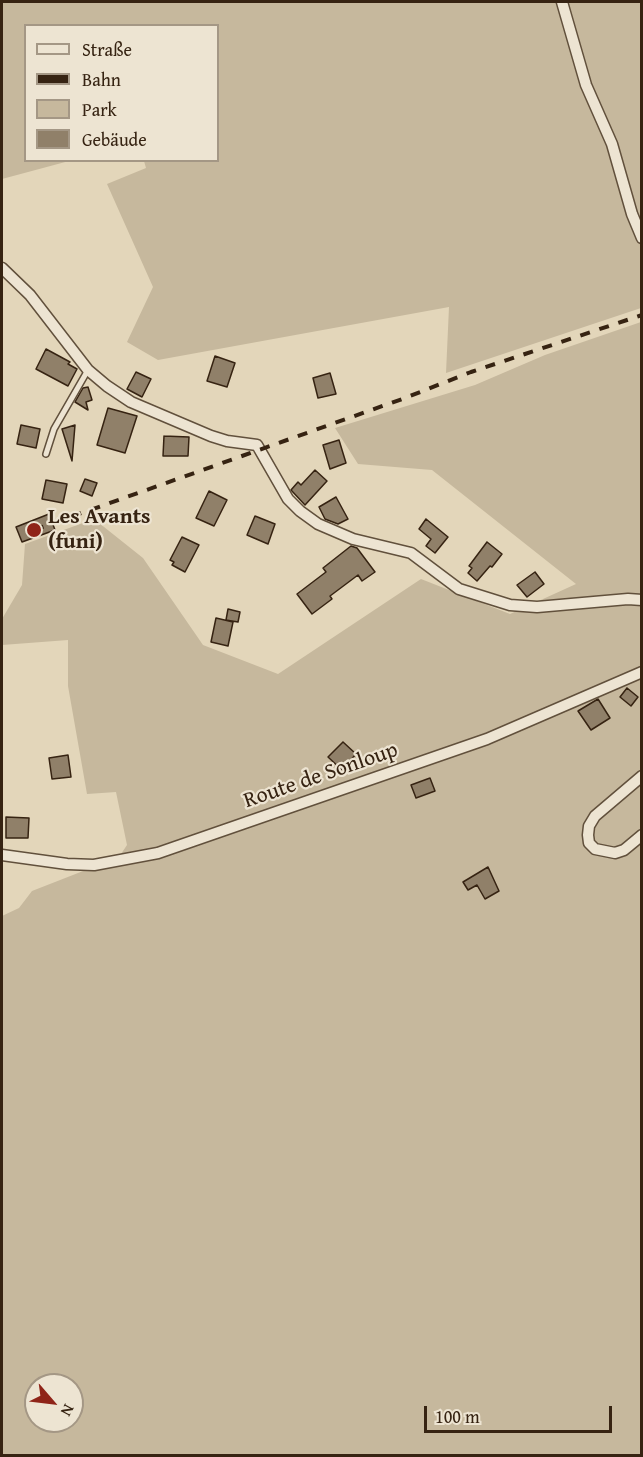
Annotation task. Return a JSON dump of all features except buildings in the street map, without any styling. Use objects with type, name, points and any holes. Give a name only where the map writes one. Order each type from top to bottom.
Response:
[{"type":"street","points":[[562,2],[586,86],[612,144],[632,214],[642,238]]},
{"type":"street","points":[[2,268],[30,296],[88,370],[107,386],[131,402],[211,436],[236,443],[257,444],[283,492],[310,519],[353,539],[411,553],[452,585],[467,592],[522,607],[628,598],[642,600]]},
{"type":"street","name":"Route de Sonloup","points":[[2,855],[67,864],[94,865],[158,853],[487,738],[642,672]]},
{"type":"street","points":[[642,776],[595,816],[589,826],[588,835],[589,843],[595,849],[615,853],[624,850],[642,835]]},
{"type":"lane","points":[[46,454],[54,429],[88,370]]},
{"type":"green space","points":[[2,2],[641,2],[641,308],[446,373],[449,307],[158,360],[127,342],[153,287],[107,184],[146,168],[144,162],[219,162],[219,24],[24,24],[24,162],[65,162],[2,179]]},
{"type":"green space","points":[[641,322],[641,1455],[2,1455],[2,916],[19,908],[32,891],[119,857],[127,845],[116,792],[87,794],[68,686],[68,640],[2,645],[2,619],[22,585],[25,544],[94,519],[143,558],[203,645],[278,674],[421,579],[510,614],[576,584],[432,470],[358,464],[335,428],[475,385],[545,355]]},
{"type":"railway","points":[[34,530],[405,398],[471,372],[642,315]]},
{"type":"place","name":"Les Avants (funi)","points":[[34,530]]}]
